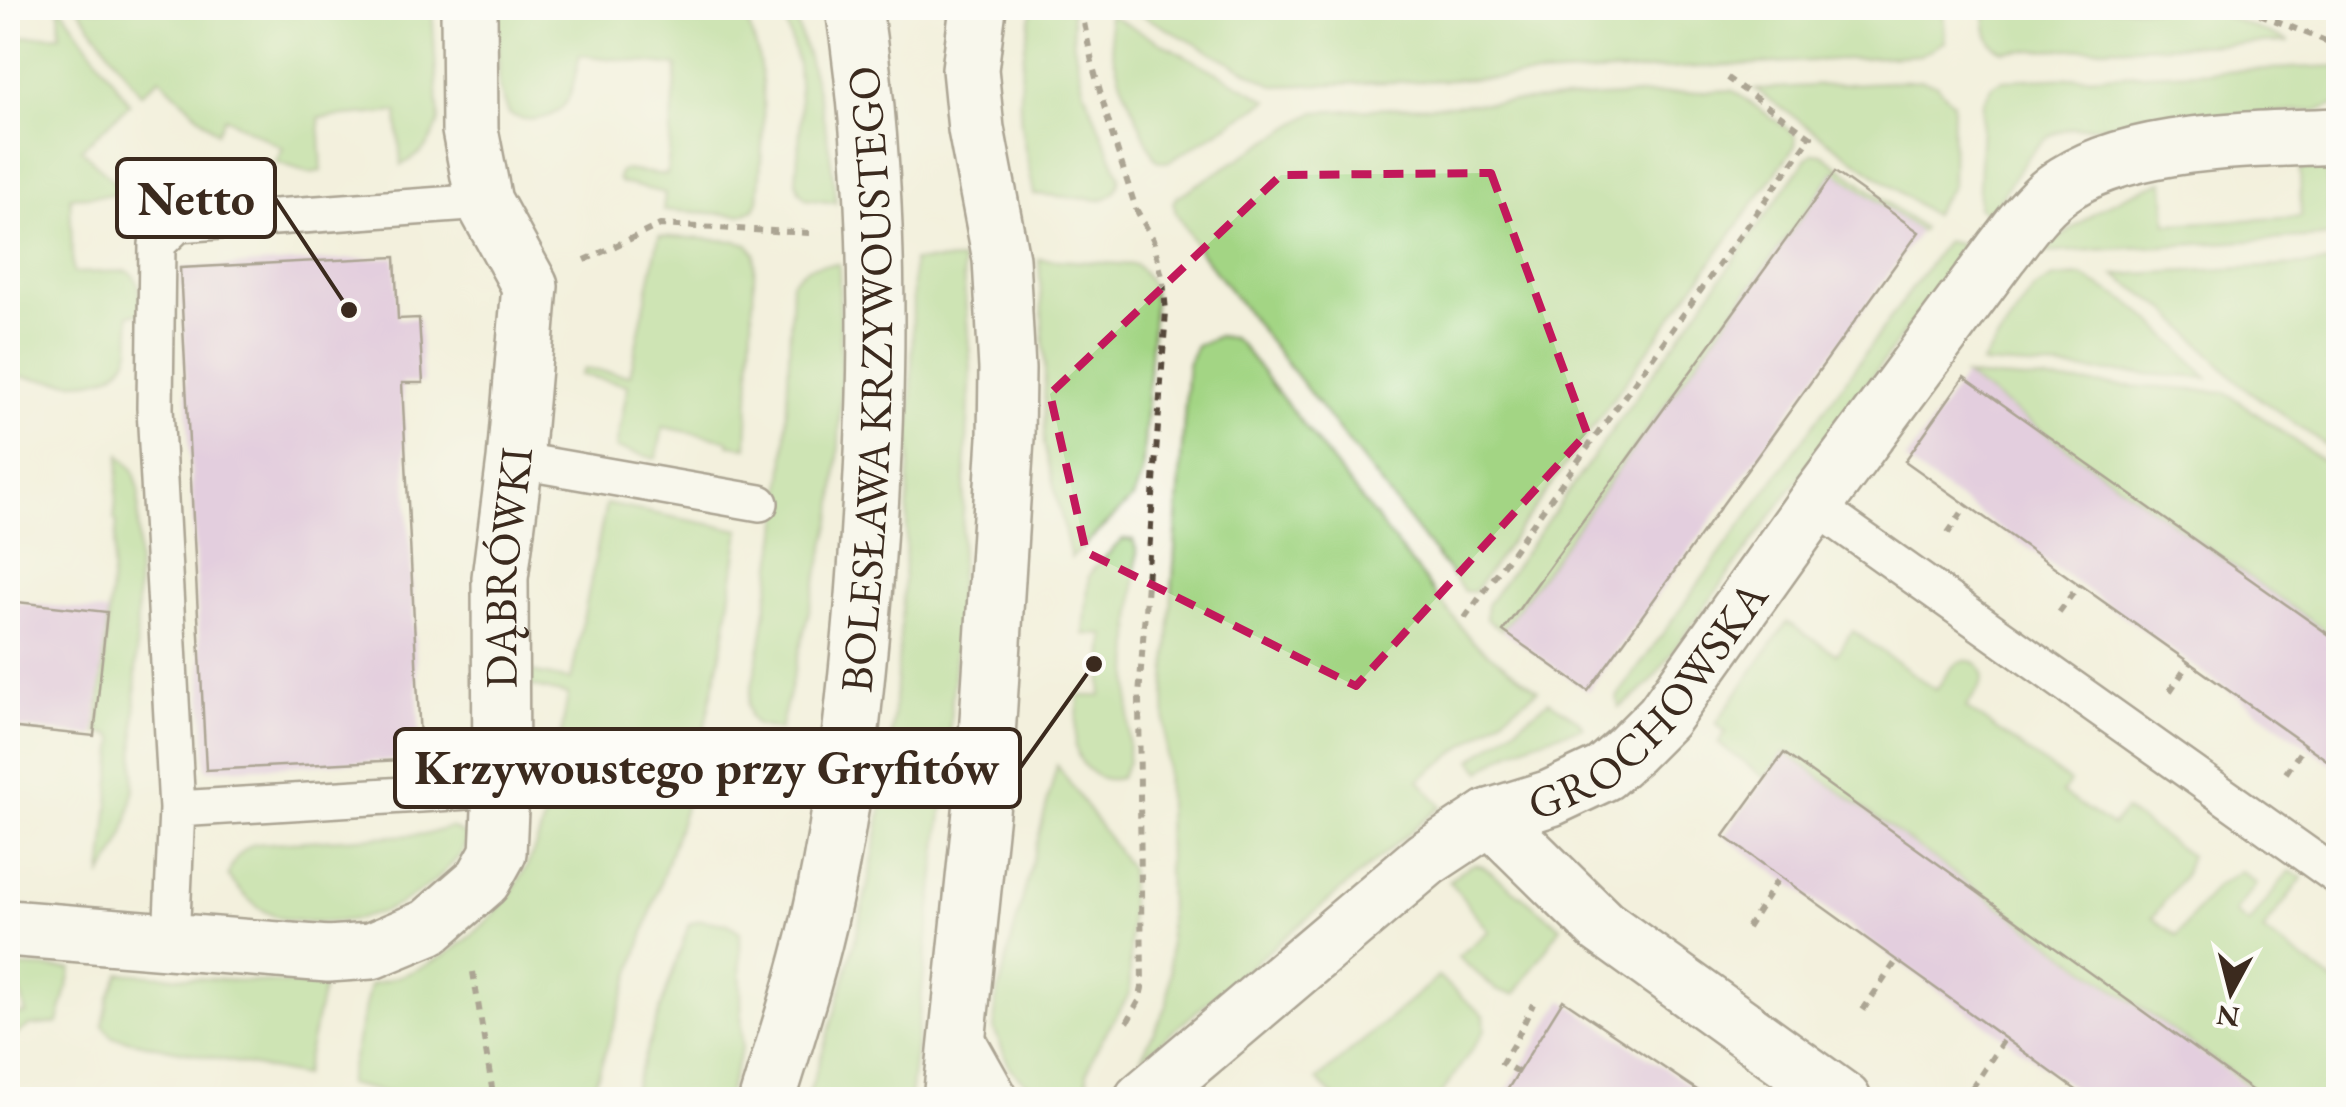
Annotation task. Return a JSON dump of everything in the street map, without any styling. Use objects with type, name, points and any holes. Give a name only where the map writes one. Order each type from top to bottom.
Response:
[{"type":"street","points":[[469,8],[470,130],[484,202],[530,286]]},
{"type":"street","name":"BOLESŁAWA KRZYWOUSTEGO","points":[[767,1100],[818,925],[842,805],[853,725],[871,513],[878,363],[876,233],[864,75],[854,8]]},
{"type":"street","points":[[951,1100],[984,783],[1008,368],[1000,259],[976,129],[970,70],[978,8]]},
{"type":"street","name":"GROCHOWSKA","points":[[1843,1100],[1601,926],[1490,817],[1551,798],[1604,774],[1663,717],[1814,505],[2026,221],[2054,191],[2094,167],[2150,152],[2239,140],[2338,136]]},
{"type":"street","name":"DĄBRÓWKI","points":[[8,928],[349,954],[382,948],[429,927],[483,880],[498,853],[500,578],[530,286]]},
{"type":"street","points":[[1142,1100],[1426,860],[1490,817]]},
{"type":"street","points":[[958,1043],[990,1100]]},
{"type":"lane","points":[[171,941],[177,809],[155,408],[157,244],[178,224],[484,202]]},
{"type":"lane","points":[[515,460],[760,503]]},
{"type":"lane","points":[[1814,505],[2338,877]]},
{"type":"lane","points":[[177,809],[501,789]]},
{"type":"path","points":[[1081,8],[1112,134],[1136,209],[1152,239],[1166,312],[1139,696],[1142,988],[1117,1042]]},
{"type":"path","points":[[2245,8],[2338,46]]},
{"type":"path","points":[[1465,618],[1812,137],[1728,78]]},
{"type":"path","points":[[530,286],[660,225],[774,230]]},
{"type":"path","points":[[1946,536],[1967,505]]},
{"type":"path","points":[[2057,614],[2079,585]]},
{"type":"path","points":[[2168,693],[2190,662]]},
{"type":"path","points":[[2284,776],[2306,745]]},
{"type":"path","points":[[1747,928],[1780,876]]},
{"type":"path","points":[[460,902],[494,1100]]},
{"type":"path","points":[[1863,1010],[1897,960]]},
{"type":"path","points":[[1518,1072],[1502,1064],[1533,1004]]},
{"type":"path","points":[[1972,1088],[2006,1038]]},
{"type":"highlighted area","points":[[1491,173],[1587,433],[1356,686],[1086,552],[1050,394],[1281,175]]},
{"type":"green space","points":[[8,8],[18,8],[20,37],[60,35],[62,8],[130,104],[81,149],[126,194],[70,197],[73,273],[127,271],[136,279],[140,295],[141,313],[129,314],[129,353],[121,367],[93,381],[8,375]]},
{"type":"green space","points":[[78,8],[432,8],[439,121],[425,148],[401,165],[397,112],[319,118],[322,171],[310,173],[276,162],[283,148],[225,117],[217,133],[160,78],[141,94]]},
{"type":"green space","points":[[496,8],[742,8],[762,77],[763,130],[758,201],[754,209],[741,215],[663,210],[665,193],[618,179],[624,170],[667,175],[677,66],[580,55],[567,101],[556,112],[524,119],[509,114],[499,87]]},
{"type":"green space","points":[[782,8],[791,8],[814,79],[836,203],[806,199],[796,181],[801,118],[798,65]]},
{"type":"green space","points":[[1033,8],[1071,8],[1084,90],[1120,177],[1112,195],[1100,200],[1034,194],[1020,111],[1022,66]]},
{"type":"green space","points":[[1128,8],[1943,8],[1945,42],[1920,55],[1275,86]]},
{"type":"green space","points":[[1985,8],[2205,8],[2290,42],[2004,51],[1989,39]]},
{"type":"green space","points":[[1108,14],[1268,100],[1172,160],[1158,160],[1121,82]]},
{"type":"green space","points":[[2338,66],[2338,104],[2319,110],[2059,131],[2033,151],[1990,215],[1978,207],[1983,102],[1993,85],[2003,80]]},
{"type":"green space","points":[[1922,80],[1936,84],[1953,102],[1952,186],[1932,215],[1755,89]]},
{"type":"green space","points":[[1732,90],[1792,132],[1795,146],[1474,592],[1464,591],[1200,252],[1173,202],[1315,112]]},
{"type":"green space","points":[[1814,153],[1822,154],[1923,229],[1920,232],[1835,171],[1502,630],[1486,619],[1487,605]]},
{"type":"green space","points":[[2327,168],[2329,215],[2338,215],[2338,236],[2041,253],[2098,210],[2164,181],[2167,224],[2301,217],[2300,169]]},
{"type":"green space","points":[[659,236],[737,241],[748,244],[755,253],[747,447],[663,427],[657,457],[616,448],[628,385],[580,375],[584,369],[630,375]]},
{"type":"green space","points":[[1946,241],[1967,246],[1650,683],[1619,708],[1617,697]]},
{"type":"green space","points":[[1039,259],[1136,265],[1149,282],[1154,302],[1142,474],[1133,498],[1071,558],[1044,444],[1045,368]]},
{"type":"green space","points":[[962,260],[971,369],[955,658],[946,777],[910,1099],[807,1099],[860,919],[888,760],[908,511],[913,261]]},
{"type":"green space","points":[[2338,263],[2338,454],[2242,386],[2167,310],[2115,275]]},
{"type":"green space","points":[[839,264],[841,369],[833,513],[780,730],[756,725],[748,705],[778,532],[792,282],[812,266]]},
{"type":"green space","points":[[2082,276],[2130,303],[2208,378],[1981,364],[2034,289],[2053,278]]},
{"type":"green space","points":[[1218,336],[1232,338],[1241,345],[1472,641],[1538,690],[1419,780],[1441,806],[1140,1059],[1167,1005],[1170,975],[1165,695],[1188,362],[1196,346]]},
{"type":"green space","points":[[1965,376],[2226,392],[2338,472],[2338,640]]},
{"type":"green space","points":[[120,455],[133,469],[139,489],[134,788],[124,834],[102,875],[115,740],[111,735],[97,733]]},
{"type":"green space","points":[[606,504],[740,530],[724,640],[691,789],[590,1099],[414,1099],[347,1084],[370,985],[421,968],[464,942],[508,896],[530,859],[548,804],[568,695],[520,683],[526,671],[571,680]]},
{"type":"green space","points":[[1123,539],[1133,540],[1137,552],[1128,762],[1120,778],[1105,779],[1086,768],[1078,755],[1075,735],[1079,696],[1101,696],[1105,635],[1084,634],[1089,576]]},
{"type":"green space","points":[[1787,622],[1836,654],[1853,631],[1936,690],[1957,663],[1977,663],[1982,680],[1966,708],[2070,782],[2062,793],[2112,826],[2125,810],[2190,856],[2183,877],[2152,918],[2177,936],[2215,887],[2241,871],[2257,884],[2234,913],[2249,924],[2289,871],[2303,877],[2263,931],[2338,985],[2338,1099],[2268,1099],[1785,752],[1765,778],[1718,743],[1726,732],[1716,723]]},
{"type":"green space","points":[[1549,701],[1583,727],[1518,749],[1482,771],[1472,760]]},
{"type":"green space","points":[[1057,765],[1130,869],[1130,993],[1095,1051],[1087,1073],[1088,1099],[1056,1099],[1024,1081],[1010,1068],[994,1029],[996,1001]]},
{"type":"green space","points":[[450,827],[464,834],[465,844],[450,866],[406,900],[356,919],[314,922],[281,918],[258,907],[228,876],[237,857],[254,844],[428,834]]},
{"type":"green space","points":[[1474,864],[1483,866],[1561,927],[1515,994],[1498,991],[1458,957],[1489,931],[1449,881]]},
{"type":"green space","points":[[700,920],[728,924],[740,932],[742,1048],[726,1099],[630,1099],[689,924]]},
{"type":"green space","points":[[15,967],[72,969],[58,1023],[29,1026],[8,1039],[8,1014],[26,1014]]},
{"type":"green space","points":[[120,973],[324,986],[303,1076],[112,1037],[103,1025]]},
{"type":"green space","points":[[1438,977],[1484,1015],[1485,1030],[1438,1099],[1337,1099],[1317,1080]]},
{"type":"building","points":[[1835,172],[1919,232],[1588,691],[1503,631]]},
{"type":"building","points":[[395,257],[398,319],[419,318],[423,383],[402,383],[421,759],[206,770],[180,268]]},
{"type":"building","points":[[1964,377],[2338,641],[2338,768],[1905,461]]},
{"type":"building","points":[[8,601],[107,612],[94,736],[8,727]]},
{"type":"building","points":[[1784,753],[2265,1100],[2090,1100],[1724,836]]},
{"type":"building","points":[[1563,1000],[1712,1100],[1501,1100]]},
{"type":"place","name":"Netto","points":[[349,310]]},
{"type":"place","name":"Krzywoustego przy Gryfitów","points":[[1094,664]]}]
